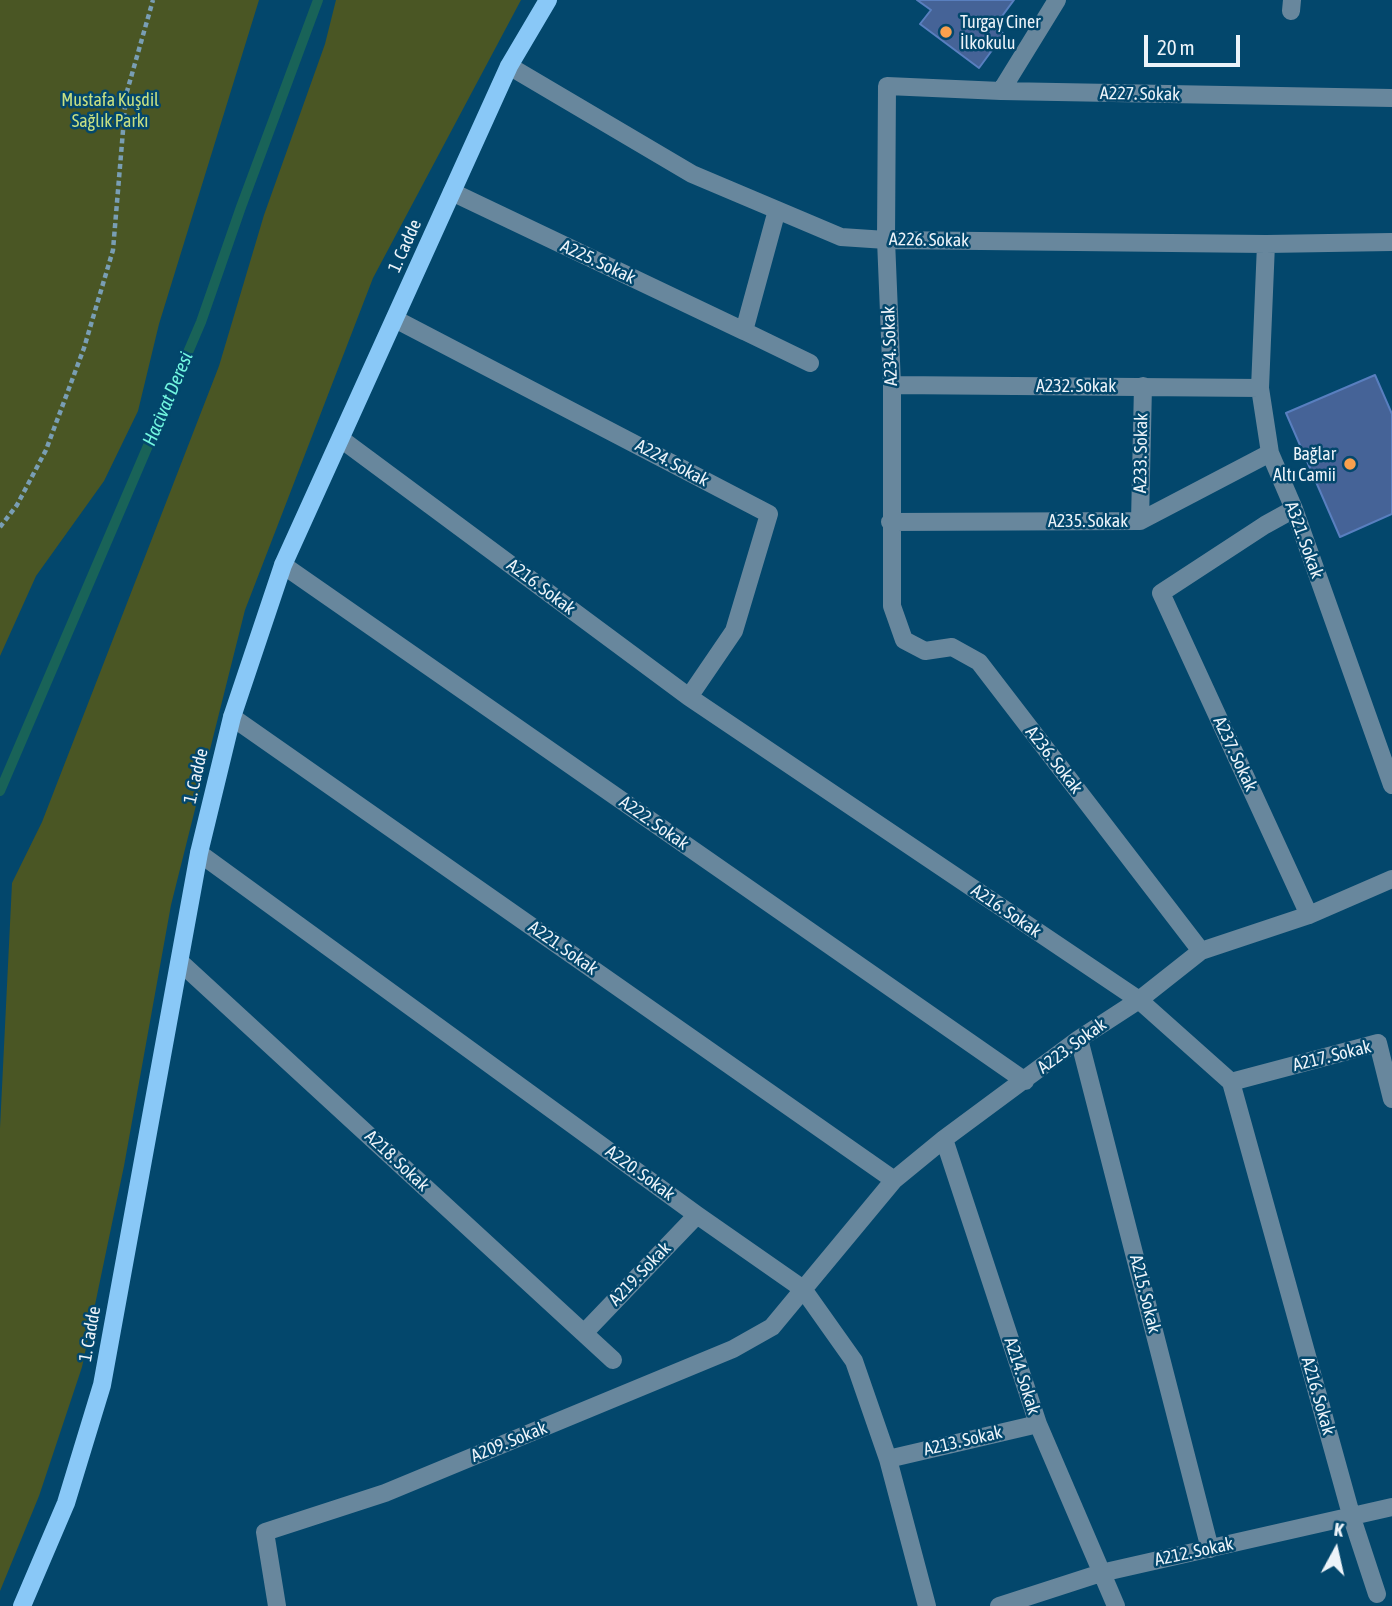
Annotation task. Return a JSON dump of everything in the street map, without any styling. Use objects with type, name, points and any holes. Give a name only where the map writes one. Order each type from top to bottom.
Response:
[{"type":"main road","name":"1. Cadde","points":[[22,1606],[66,1503],[102,1385],[200,853],[232,717],[283,565],[509,66],[548,0]]},
{"type":"street","points":[[1001,91],[1057,0]]},
{"type":"street","name":"A226. Sokak","points":[[509,66],[692,174],[841,237],[886,240],[1266,244],[1392,242]]},
{"type":"street","name":"A227. Sokak","points":[[887,86],[1001,91],[1392,98]]},
{"type":"street","name":"A234. Sokak","points":[[887,86],[886,240],[891,385],[892,607]]},
{"type":"street","name":"A225. Sokak","points":[[452,192],[810,363]]},
{"type":"street","points":[[744,331],[777,210]]},
{"type":"street","name":"A321. Sokak","points":[[1266,244],[1260,388],[1270,453],[1294,509],[1392,785]]},
{"type":"street","name":"A224. Sokak","points":[[395,319],[769,514],[734,631],[689,697]]},
{"type":"street","name":"A232. Sokak","points":[[891,385],[1260,388]]},
{"type":"street","name":"A233. Sokak","points":[[1140,521],[1143,386]]},
{"type":"street","name":"A216. Sokak","points":[[341,439],[689,697],[1139,1000],[1231,1082],[1352,1518],[1377,1594]]},
{"type":"street","name":"A235. Sokak","points":[[890,522],[1140,521],[1270,453]]},
{"type":"street","name":"A237. Sokak","points":[[1294,509],[1161,593],[1309,915]]},
{"type":"street","name":"A222. Sokak","points":[[283,565],[1025,1081]]},
{"type":"street","name":"A236. Sokak","points":[[892,607],[904,640],[925,651],[952,647],[979,662],[1201,951]]},
{"type":"street","name":"A221. Sokak","points":[[232,717],[894,1180]]},
{"type":"street","name":"A220. Sokak","points":[[200,853],[696,1215],[803,1289],[854,1361],[888,1459],[927,1606]]},
{"type":"street","name":"A223. Sokak","points":[[803,1289],[894,1180],[944,1139],[1079,1039],[1139,1000],[1201,951],[1309,915],[1392,879]]},
{"type":"street","name":"A218. Sokak","points":[[180,962],[613,1360]]},
{"type":"street","name":"A215. Sokak","points":[[1079,1039],[1210,1549]]},
{"type":"street","name":"A217. Sokak","points":[[1231,1082],[1378,1044],[1392,1099]]},
{"type":"street","name":"A214. Sokak","points":[[944,1139],[1038,1424],[1116,1606]]},
{"type":"street","name":"A219. Sokak","points":[[583,1332],[696,1215]]},
{"type":"street","name":"A209. Sokak","points":[[277,1606],[265,1532],[385,1493],[733,1349],[772,1327],[803,1289]]},
{"type":"street","name":"A213. Sokak","points":[[888,1459],[1038,1424]]},
{"type":"street","name":"A212. Sokak","points":[[999,1606],[1101,1573],[1392,1507]]},
{"type":"path","points":[[0,527],[17,505],[46,450],[84,348],[113,250],[126,95],[153,0]]},
{"type":"green space","name":"Mustafa Kuşdil Sağlık Parkı","points":[[0,0],[259,0],[159,324],[138,411],[104,481],[36,576],[0,656]]},
{"type":"green space","points":[[336,0],[521,0],[373,278],[245,610],[171,905],[124,1166],[82,1367],[39,1496],[0,1591],[0,1128],[12,883],[42,822],[219,366],[264,215],[325,44]]},
{"type":"building","points":[[917,0],[1014,0],[994,27],[1004,34],[979,68],[920,24],[931,10]]},
{"type":"building","name":"Bağlar Altı Camii","points":[[1375,375],[1392,414],[1392,514],[1340,537],[1286,413]]},
{"type":"waterway","name":"Hacivat Deresi","points":[[0,791],[201,322],[318,0]]},
{"type":"place","name":"Turgay Ciner İlkokulu","points":[[946,32]]},
{"type":"place","name":"Bağlar Altı Camii","points":[[1350,464]]}]
